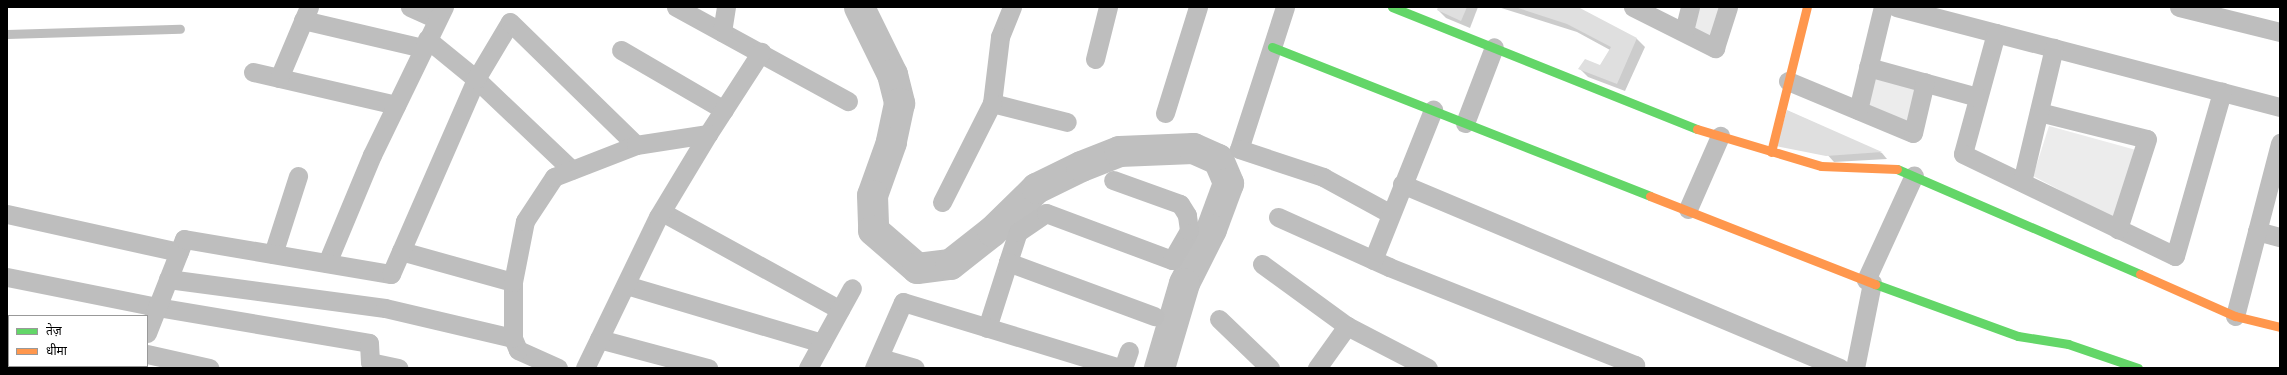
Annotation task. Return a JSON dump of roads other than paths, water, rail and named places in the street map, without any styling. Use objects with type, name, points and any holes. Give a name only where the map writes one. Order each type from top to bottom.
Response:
[{"type":"street","points":[[327,263],[396,105],[440,13],[410,7]]},
{"type":"street","points":[[676,7],[848,100]]},
{"type":"street","points":[[722,32],[726,7]]},
{"type":"street","points":[[942,202],[992,103],[1000,37],[1012,7]]},
{"type":"street","points":[[1095,59],[1108,7]]},
{"type":"street","points":[[1165,113],[1198,7]]},
{"type":"street","points":[[1285,7],[1239,149],[1323,177],[1390,213]]},
{"type":"street","points":[[1392,7],[1720,136],[1821,166],[1900,169],[2235,316],[2280,326]]},
{"type":"street","points":[[1633,7],[1684,31],[1715,48],[1728,7]]},
{"type":"street","points":[[1684,31],[1690,7]]},
{"type":"street","points":[[1771,152],[1807,7]]},
{"type":"street","points":[[1858,110],[1883,7]]},
{"type":"street","points":[[1896,7],[2280,107]]},
{"type":"street","points":[[2179,7],[2280,32]]},
{"type":"street","points":[[279,78],[306,13],[425,44],[476,79],[572,170]]},
{"type":"street","points":[[148,330],[184,239],[391,274],[476,79],[510,22],[636,146]]},
{"type":"street","points":[[1996,33],[1963,154],[2175,256],[2222,92]]},
{"type":"street","points":[[1272,47],[1869,281],[2018,336],[2068,344],[2138,368]]},
{"type":"street","points":[[1465,123],[1494,47]]},
{"type":"street","points":[[2022,182],[2040,112],[2054,48]]},
{"type":"street","points":[[621,50],[724,110]]},
{"type":"street","points":[[585,368],[662,212],[708,134],[761,52]]},
{"type":"street","points":[[1868,66],[1978,97]]},
{"type":"street","points":[[253,72],[396,105]]},
{"type":"street","points":[[1788,81],[1913,133],[1925,82]]},
{"type":"street","points":[[992,103],[1067,122]]},
{"type":"street","points":[[1373,260],[1390,213],[1433,110]]},
{"type":"street","points":[[2040,112],[2147,139],[2118,229]]},
{"type":"street","points":[[558,368],[518,350],[514,338],[513,282],[525,221],[554,177],[636,146],[708,134]]},
{"type":"street","points":[[1688,209],[1720,136]]},
{"type":"street","points":[[2235,316],[2279,154]]},
{"type":"street","points":[[1855,368],[1869,281],[1914,175]]},
{"type":"street","points":[[273,254],[298,176]]},
{"type":"street","points":[[987,328],[1018,232],[1046,213],[1172,260],[1188,230],[1187,215],[1180,204],[1113,180]]},
{"type":"street","points":[[1402,184],[1840,368]]},
{"type":"street","points":[[662,212],[840,310]]},
{"type":"street","points":[[7,214],[179,252]]},
{"type":"street","points":[[1278,217],[1373,260],[1635,365],[1634,368]]},
{"type":"street","points":[[2257,231],[2280,237]]},
{"type":"street","points":[[401,251],[513,282]]},
{"type":"street","points":[[1008,262],[1154,316]]},
{"type":"street","points":[[1262,264],[1348,326],[1428,368]]},
{"type":"street","points":[[7,277],[157,307],[369,343],[370,362],[398,368]]},
{"type":"street","points":[[168,279],[385,308],[514,338]]},
{"type":"street","points":[[626,285],[822,342]]},
{"type":"street","points":[[808,368],[852,288]]},
{"type":"street","points":[[914,368],[877,363],[903,302],[1120,368]]},
{"type":"street","points":[[1219,319],[1270,368]]},
{"type":"street","points":[[1317,368],[1348,326]]},
{"type":"street","points":[[599,339],[708,368]]},
{"type":"street","points":[[148,354],[209,368]]},
{"type":"lane","points":[[7,34],[180,29]]},
{"type":"waterway","points":[[859,7],[892,74],[899,103],[891,142],[872,195],[873,230],[917,268],[950,264],[992,231],[1036,188],[1081,166],[1119,151],[1193,148],[1218,159],[1228,183],[1211,229],[1184,283],[1159,368]]}]
